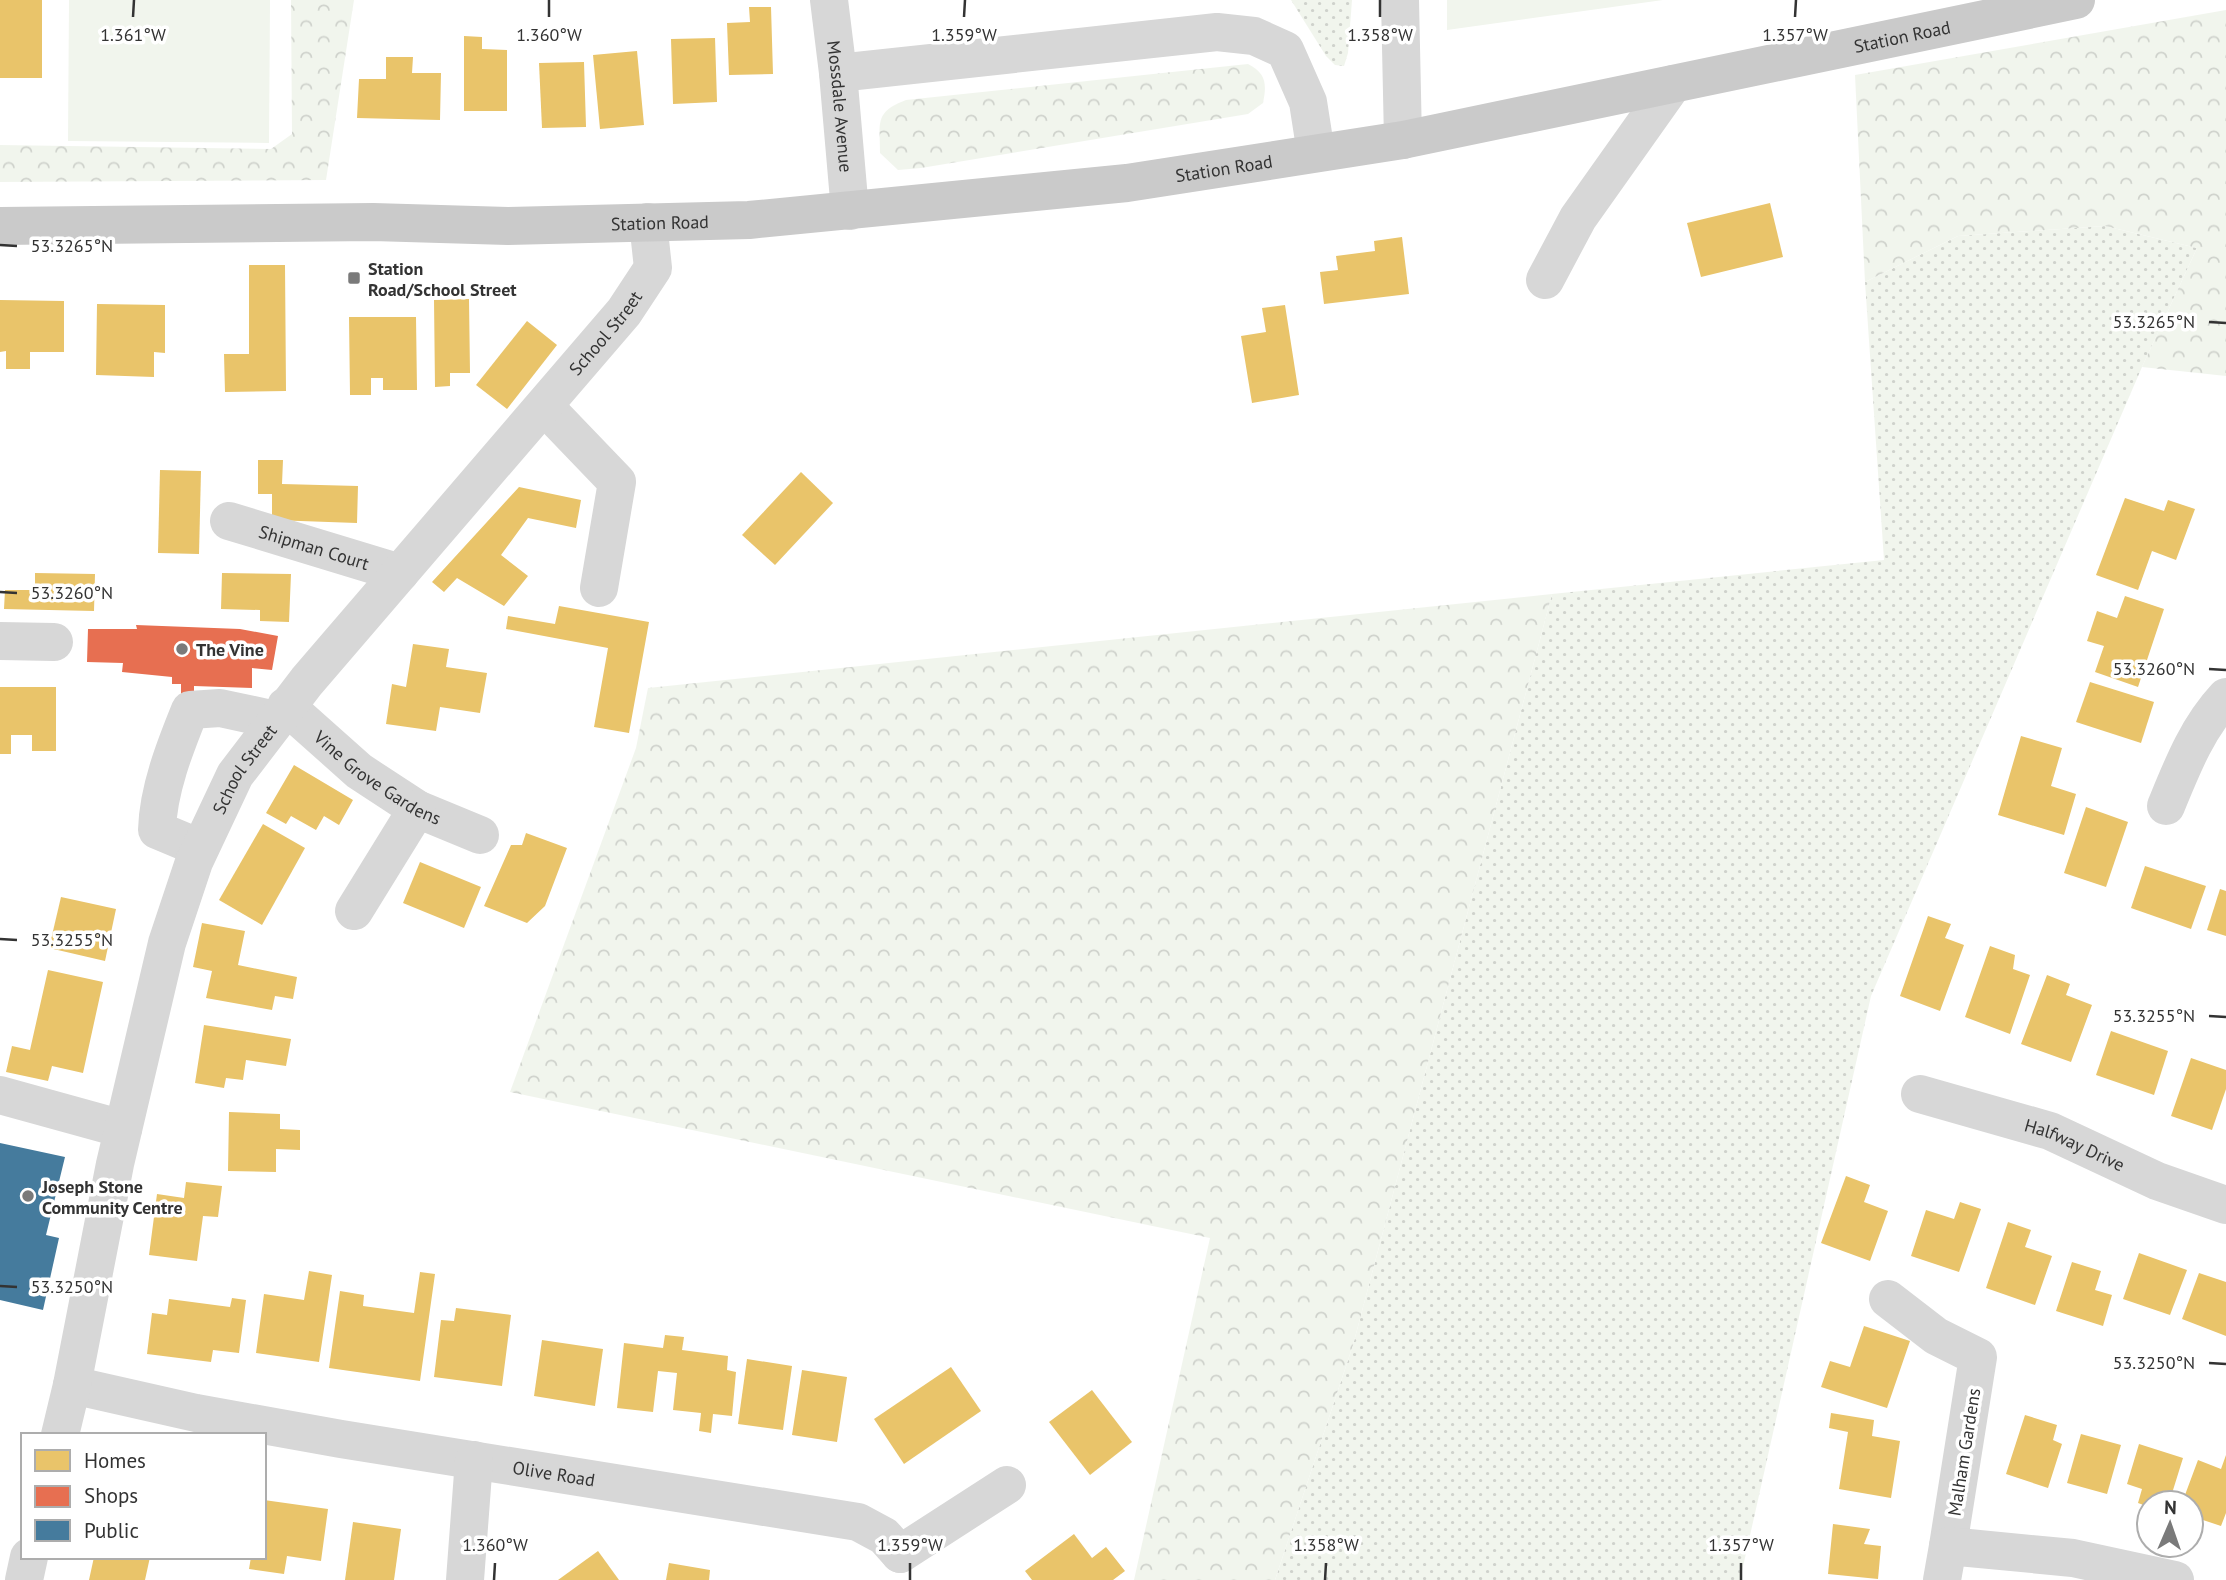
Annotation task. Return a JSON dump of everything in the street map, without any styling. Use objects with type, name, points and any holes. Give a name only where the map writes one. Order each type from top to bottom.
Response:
[{"type":"main road","name":"Station Road","points":[[0,226],[373,222],[508,226],[749,220],[1127,183],[1403,140],[2076,0]]},
{"type":"street","name":"Mossdale Avenue","points":[[829,0],[850,211]]},
{"type":"street","points":[[1400,0],[1403,140]]},
{"type":"street","points":[[838,73],[1217,32],[1254,36],[1285,50],[1308,102],[1315,153]]},
{"type":"street","points":[[1545,280],[1578,218],[1673,84]]},
{"type":"street","name":"School Street","points":[[60,1433],[123,1129],[167,943],[200,848],[235,775],[281,713],[624,312],[653,268],[648,222]]},
{"type":"street","points":[[544,406],[617,482],[599,588]]},
{"type":"street","name":"Shipman Court","points":[[229,521],[400,573]]},
{"type":"street","points":[[0,641],[54,642]]},
{"type":"street","points":[[2166,806],[2186,757],[2213,711],[2226,697]]},
{"type":"street","points":[[200,848],[157,830],[163,790],[190,710],[220,708],[281,713]]},
{"type":"street","name":"Vine Grove Gardens","points":[[281,713],[359,771],[417,809],[480,835]]},
{"type":"street","points":[[354,911],[417,809]]},
{"type":"street","name":"Halfway Drive","points":[[1920,1094],[2050,1132],[2157,1181],[2226,1205]]},
{"type":"street","points":[[0,1095],[123,1129]]},
{"type":"street","name":"Malham Gardens","points":[[1888,1299],[1936,1336],[1978,1357],[1945,1563],[2073,1559],[2175,1580]]},
{"type":"street","name":"Olive Road","points":[[72,1384],[197,1413],[341,1439],[858,1522],[884,1536],[902,1567],[1007,1485]]},
{"type":"street","points":[[466,1580],[474,1460]]},
{"type":"street","points":[[24,1580],[29,1559]]},
{"type":"green space","points":[[69,0],[270,0],[269,143],[68,141]]},
{"type":"green space","points":[[291,0],[354,0],[326,180],[0,182],[0,145],[271,149],[292,134]]},
{"type":"green space","points":[[1291,0],[1352,0],[1348,53],[1344,66],[1335,65],[1326,56]]},
{"type":"green space","points":[[1447,0],[1663,0],[1447,30]]},
{"type":"green space","points":[[2226,10],[2226,376],[2142,367],[2197,248],[2105,226],[1958,236],[1865,282],[1855,75]]},
{"type":"green space","points":[[1248,64],[1262,75],[1265,90],[1263,103],[1248,114],[921,168],[898,170],[880,153],[881,120],[888,109],[906,100]]},
{"type":"green space","points":[[2105,226],[2197,248],[2142,367],[1871,996],[1740,1580],[1275,1580],[1353,1345],[1552,594],[1884,560],[1865,282],[1958,236]]},
{"type":"green space","points":[[1552,594],[1353,1345],[1275,1580],[1134,1580],[1210,1238],[510,1092],[636,748],[648,688]]},
{"type":"building: Homes","points":[[0,0],[42,0],[42,78],[0,78]]},
{"type":"building: Homes","points":[[749,7],[771,7],[773,74],[729,75],[727,23],[750,22]]},
{"type":"building: Homes","points":[[464,36],[482,37],[482,49],[507,50],[507,111],[464,111]]},
{"type":"building: Homes","points":[[715,38],[717,102],[673,104],[671,39]]},
{"type":"building: Homes","points":[[637,51],[644,125],[600,129],[593,55]]},
{"type":"building: Homes","points":[[386,57],[413,57],[412,73],[441,73],[440,120],[357,118],[359,79],[386,79]]},
{"type":"building: Homes","points":[[584,62],[586,127],[542,128],[539,63]]},
{"type":"building: Homes","points":[[1770,203],[1783,257],[1701,277],[1687,223]]},
{"type":"building: Homes","points":[[1402,237],[1409,294],[1324,304],[1320,272],[1338,270],[1336,256],[1375,251],[1374,241]]},
{"type":"building: Homes","points":[[249,265],[285,265],[286,391],[225,392],[224,354],[249,354]]},
{"type":"building: Homes","points":[[469,299],[470,373],[450,373],[450,386],[435,387],[434,300]]},
{"type":"building: Homes","points":[[0,300],[64,301],[64,352],[30,352],[30,369],[6,369],[6,351],[0,352]]},
{"type":"building: Homes","points":[[97,304],[165,305],[165,353],[154,352],[154,377],[96,375]]},
{"type":"building: Homes","points":[[1285,305],[1299,395],[1252,403],[1241,336],[1266,332],[1262,308]]},
{"type":"building: Homes","points":[[349,317],[416,317],[417,390],[383,390],[383,378],[371,378],[371,395],[350,395]]},
{"type":"building: Homes","points":[[527,321],[557,345],[507,409],[476,385]]},
{"type":"building: Homes","points":[[258,460],[283,460],[282,484],[358,486],[357,523],[272,520],[272,494],[258,494]]},
{"type":"building: Homes","points":[[160,470],[201,471],[199,554],[158,553]]},
{"type":"building: Homes","points":[[801,472],[833,503],[775,565],[742,535]]},
{"type":"building: Homes","points":[[519,487],[581,500],[576,528],[528,518],[501,555],[528,576],[504,606],[457,578],[444,592],[432,582]]},
{"type":"building: Homes","points":[[2125,498],[2164,511],[2168,500],[2195,509],[2176,560],[2152,551],[2138,590],[2096,575]]},
{"type":"building: Homes","points":[[35,573],[95,574],[94,611],[4,609],[5,590],[35,590]]},
{"type":"building: Homes","points":[[222,573],[291,574],[289,622],[260,621],[260,610],[221,609]]},
{"type":"building: Homes","points":[[2125,596],[2164,609],[2138,687],[2095,672],[2104,646],[2087,641],[2097,611],[2117,618]]},
{"type":"building: Homes","points":[[559,606],[649,622],[629,733],[594,727],[608,648],[506,629],[508,616],[555,624]]},
{"type":"building: Homes","points":[[413,644],[449,649],[446,667],[487,673],[480,713],[440,707],[436,731],[386,724],[392,684],[406,687]]},
{"type":"building: Homes","points":[[2090,682],[2154,702],[2141,743],[2076,722]]},
{"type":"building: Homes","points":[[0,687],[56,687],[56,751],[32,751],[32,735],[11,735],[11,754],[0,754]]},
{"type":"building: Homes","points":[[2021,736],[2062,748],[2051,786],[2076,794],[2064,835],[1998,815]]},
{"type":"building: Homes","points":[[294,765],[353,800],[339,825],[324,816],[316,830],[291,816],[286,824],[266,813]]},
{"type":"building: Homes","points":[[2086,807],[2128,822],[2106,887],[2064,873]]},
{"type":"building: Homes","points":[[263,824],[305,848],[262,925],[219,900]]},
{"type":"building: Homes","points":[[526,833],[567,848],[545,906],[527,923],[484,906],[511,845],[522,845]]},
{"type":"building: Homes","points":[[420,862],[481,887],[464,928],[403,903]]},
{"type":"building: Homes","points":[[2145,866],[2206,886],[2191,929],[2131,908]]},
{"type":"building: Homes","points":[[2220,889],[2226,891],[2226,936],[2207,930]]},
{"type":"building: Homes","points":[[61,897],[116,909],[105,961],[49,948]]},
{"type":"building: Homes","points":[[1928,916],[1951,924],[1945,938],[1964,945],[1940,1011],[1900,996]]},
{"type":"building: Homes","points":[[202,923],[245,931],[238,965],[297,977],[293,999],[275,996],[272,1010],[206,998],[212,971],[193,967]]},
{"type":"building: Homes","points":[[1990,946],[2015,955],[2013,969],[2030,975],[2010,1034],[1965,1017]]},
{"type":"building: Homes","points":[[48,970],[103,982],[83,1073],[52,1066],[48,1081],[6,1072],[12,1046],[30,1050]]},
{"type":"building: Homes","points":[[2047,975],[2070,984],[2066,995],[2092,1005],[2071,1062],[2021,1044]]},
{"type":"building: Homes","points":[[204,1025],[291,1039],[286,1066],[246,1060],[243,1080],[226,1078],[224,1088],[195,1083]]},
{"type":"building: Homes","points":[[2111,1031],[2168,1051],[2154,1095],[2096,1075]]},
{"type":"building: Homes","points":[[2191,1058],[2226,1070],[2226,1089],[2212,1130],[2171,1116]]},
{"type":"building: Homes","points":[[229,1112],[280,1114],[280,1129],[300,1130],[300,1150],[276,1149],[276,1172],[228,1171]]},
{"type":"building: Homes","points":[[1846,1176],[1870,1185],[1864,1202],[1888,1211],[1870,1261],[1821,1243]]},
{"type":"building: Homes","points":[[186,1182],[222,1186],[218,1217],[203,1216],[197,1261],[149,1255],[157,1194],[184,1198]]},
{"type":"building: Homes","points":[[1960,1202],[1981,1209],[1959,1272],[1911,1256],[1926,1210],[1954,1219]]},
{"type":"building: Homes","points":[[2008,1222],[2031,1230],[2025,1247],[2052,1256],[2035,1305],[1986,1288]]},
{"type":"building: Homes","points":[[2139,1253],[2187,1270],[2170,1315],[2123,1299]]},
{"type":"building: Homes","points":[[2072,1262],[2101,1271],[2095,1290],[2112,1295],[2103,1326],[2056,1311]]},
{"type":"building: Homes","points":[[309,1271],[332,1275],[319,1362],[256,1353],[264,1294],[304,1300]]},
{"type":"building: Homes","points":[[420,1272],[435,1274],[420,1381],[329,1368],[340,1291],[364,1295],[363,1306],[414,1313]]},
{"type":"building: Homes","points":[[2199,1273],[2226,1282],[2226,1336],[2182,1319]]},
{"type":"building: Homes","points":[[232,1298],[246,1300],[239,1353],[213,1350],[211,1362],[147,1354],[152,1313],[167,1315],[169,1299],[230,1307]]},
{"type":"building: Homes","points":[[456,1308],[511,1315],[502,1386],[434,1377],[441,1320],[454,1321]]},
{"type":"building: Homes","points":[[1864,1326],[1910,1341],[1887,1408],[1821,1387],[1830,1361],[1850,1367]]},
{"type":"building: Homes","points":[[665,1335],[684,1337],[682,1350],[728,1356],[727,1370],[736,1372],[732,1416],[713,1414],[711,1433],[699,1431],[701,1413],[673,1410],[677,1373],[658,1371],[653,1412],[617,1408],[624,1343],[663,1348]]},
{"type":"building: Homes","points":[[542,1340],[603,1349],[595,1406],[534,1396]]},
{"type":"building: Homes","points":[[747,1359],[792,1366],[783,1430],[738,1424]]},
{"type":"building: Homes","points":[[951,1367],[981,1411],[904,1464],[874,1419]]},
{"type":"building: Homes","points":[[802,1370],[847,1377],[837,1442],[792,1435]]},
{"type":"building: Homes","points":[[1092,1390],[1132,1442],[1090,1475],[1049,1422]]},
{"type":"building: Homes","points":[[1831,1413],[1874,1420],[1872,1436],[1900,1441],[1891,1498],[1839,1489],[1848,1432],[1829,1428]]},
{"type":"building: Homes","points":[[2025,1415],[2057,1425],[2053,1440],[2062,1444],[2048,1488],[2006,1474]]},
{"type":"building: Homes","points":[[2081,1434],[2121,1445],[2107,1494],[2067,1483]]},
{"type":"building: Homes","points":[[2139,1444],[2183,1458],[2173,1489],[2142,1489],[2127,1484]]},
{"type":"building: Homes","points":[[2226,1455],[2226,1513],[2221,1526],[2205,1521],[2205,1489],[2187,1489],[2198,1460],[2221,1469]]},
{"type":"building: Homes","points":[[266,1500],[328,1509],[321,1561],[287,1556],[284,1574],[249,1569],[251,1559],[266,1559]]},
{"type":"building: Homes","points":[[353,1522],[401,1529],[394,1580],[345,1580]]},
{"type":"building: Homes","points":[[1833,1524],[1870,1529],[1864,1544],[1881,1546],[1878,1579],[1828,1574]]},
{"type":"building: Homes","points":[[1074,1534],[1092,1558],[1106,1547],[1125,1571],[1113,1580],[1032,1580],[1025,1571]]},
{"type":"building: Homes","points":[[598,1551],[619,1580],[558,1580]]},
{"type":"building: Homes","points":[[94,1559],[150,1559],[145,1580],[89,1580]]},
{"type":"building: Homes","points":[[669,1563],[710,1570],[709,1580],[666,1580]]},
{"type":"building: Shops","name":"The Vine","points":[[136,625],[240,629],[278,636],[272,670],[252,668],[252,688],[194,686],[194,697],[181,696],[181,684],[172,684],[172,677],[122,672],[123,663],[87,662],[88,629],[137,629]]},
{"type":"building: Public","name":"Joseph Stone Community Centre","points":[[0,1143],[65,1157],[46,1235],[59,1238],[43,1310],[0,1300]]},
{"type":"place","name":"Station Road/School Street","points":[[354,278]]},
{"type":"place","name":"The Vine","points":[[182,649]]},
{"type":"place","name":"Joseph Stone Community Centre","points":[[28,1196]]}]
